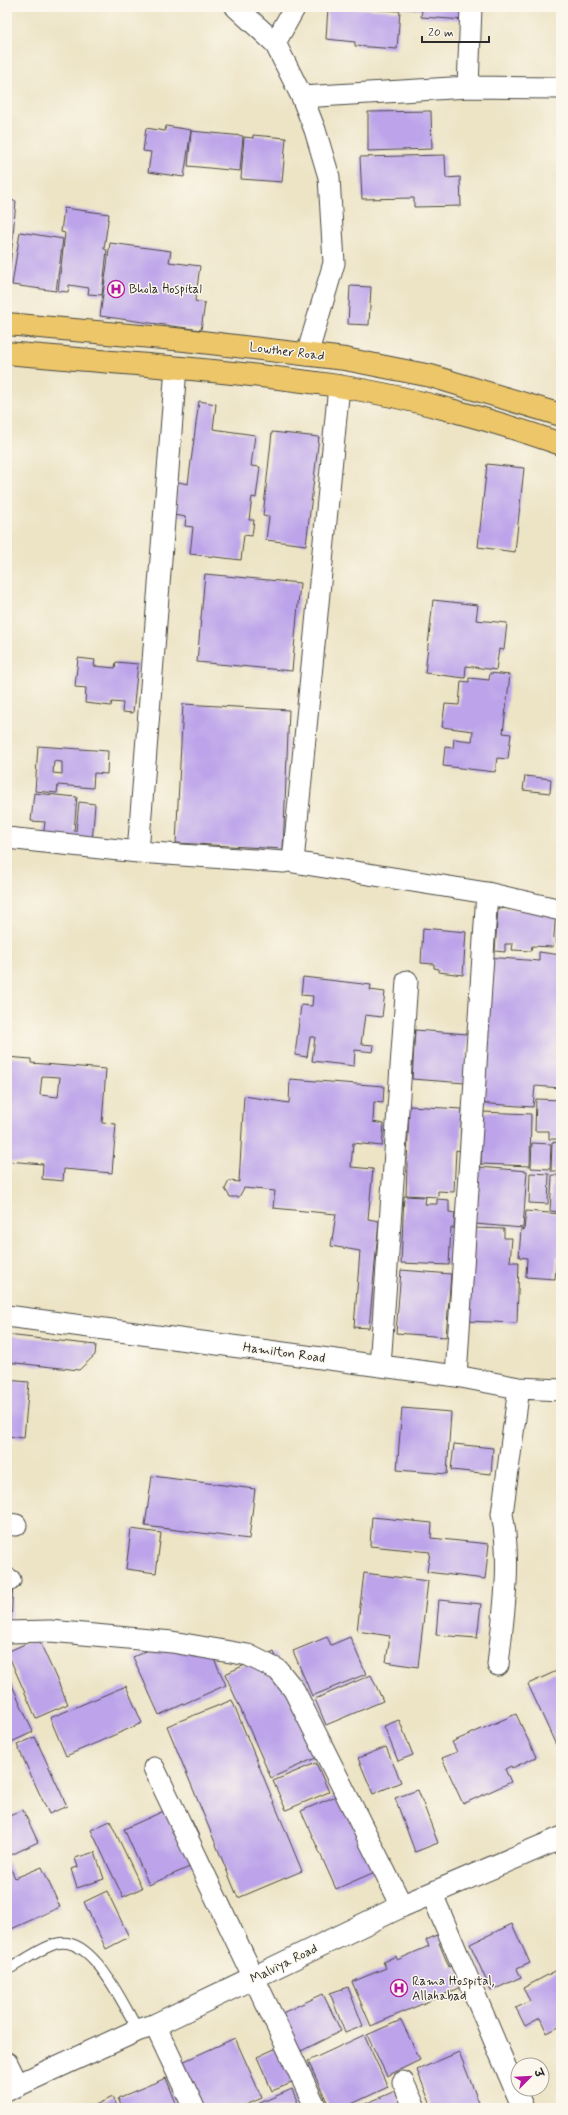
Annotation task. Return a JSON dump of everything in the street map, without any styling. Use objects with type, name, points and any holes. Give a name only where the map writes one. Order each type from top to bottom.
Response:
[{"type":"main road","name":"Lowther Road","points":[[7,324],[185,340],[345,359],[431,376],[561,415]]},
{"type":"main road","points":[[7,353],[176,368],[339,386],[415,402],[561,444]]},
{"type":"street","points":[[236,7],[276,43],[302,97],[315,130],[328,177],[334,263],[307,355]]},
{"type":"street","points":[[276,43],[295,7]]},
{"type":"street","points":[[468,87],[470,7]]},
{"type":"street","points":[[302,97],[468,87],[561,88]]},
{"type":"street","points":[[138,852],[176,368]]},
{"type":"street","points":[[339,386],[293,862],[487,893],[561,910]]},
{"type":"street","points":[[7,838],[138,852],[284,862]]},
{"type":"street","points":[[456,1376],[487,893]]},
{"type":"street","points":[[380,1366],[407,981]]},
{"type":"street","name":"Hamilton Road","points":[[7,1316],[456,1376],[519,1388],[561,1390]]},
{"type":"street","points":[[498,1665],[506,1580],[505,1530],[502,1514],[519,1388]]},
{"type":"street","points":[[7,1632],[50,1631],[172,1642],[248,1655],[278,1670],[294,1690],[402,1906]]},
{"type":"street","points":[[154,1768],[316,2108]]},
{"type":"street","name":"Malviya Road","points":[[12,2087],[147,2028],[402,1906],[561,1838]]},
{"type":"street","points":[[432,1894],[523,2108]]},
{"type":"street","points":[[147,2028],[194,2108]]},
{"type":"street","points":[[7,2063],[12,2087]]},
{"type":"street","points":[[403,2082],[415,2108]]},
{"type":"lane","points":[[7,1970],[56,1944],[72,1943],[84,1949],[100,1966],[147,2028]]},
{"type":"building","points":[[328,7],[400,11],[397,49],[355,46],[355,42],[326,39]]},
{"type":"building","points":[[393,7],[466,7],[465,20],[421,17],[422,10]]},
{"type":"building","points":[[431,111],[432,149],[368,151],[368,112]]},
{"type":"building","points":[[166,126],[191,130],[184,177],[148,172],[151,152],[143,151],[146,128],[165,131]]},
{"type":"building","points":[[191,131],[243,136],[240,171],[188,166]]},
{"type":"building","points":[[253,135],[286,138],[282,182],[241,179],[244,137],[253,138]]},
{"type":"building","points":[[445,155],[446,178],[460,177],[461,206],[414,207],[414,198],[362,199],[360,157]]},
{"type":"building","points":[[7,200],[16,201],[10,269],[7,269]]},
{"type":"building","points":[[64,208],[109,214],[104,249],[107,250],[102,295],[88,294],[89,288],[69,285],[68,292],[58,291],[65,233],[61,232]]},
{"type":"building","points":[[20,232],[63,239],[56,291],[12,285]]},
{"type":"building","points":[[110,243],[171,251],[169,262],[200,266],[195,301],[205,303],[201,330],[100,316]]},
{"type":"building","points":[[350,286],[371,287],[369,325],[348,324]]},
{"type":"building","points":[[199,401],[216,404],[213,429],[255,435],[251,466],[260,467],[256,498],[252,497],[249,520],[254,520],[252,536],[244,535],[241,560],[190,554],[193,527],[185,526],[186,517],[174,515],[178,482],[188,484]]},
{"type":"building","points":[[272,432],[319,437],[306,545],[266,540],[269,517],[263,516]]},
{"type":"building","points":[[487,464],[524,468],[515,552],[478,547]]},
{"type":"building","points":[[205,574],[300,583],[292,671],[197,662]]},
{"type":"building","points":[[433,600],[478,605],[476,620],[507,623],[504,650],[499,649],[496,670],[466,666],[465,678],[425,673]]},
{"type":"building","points":[[78,658],[95,660],[94,666],[115,668],[116,662],[138,664],[133,713],[122,712],[123,703],[112,702],[111,706],[85,703],[86,688],[75,687]]},
{"type":"building","points":[[490,673],[510,675],[503,733],[511,734],[508,759],[497,758],[495,772],[443,766],[445,747],[453,748],[454,739],[472,741],[473,731],[442,727],[445,704],[459,705],[461,681],[469,682],[469,678],[489,680]]},
{"type":"building","points":[[183,704],[289,710],[283,849],[176,843]]},
{"type":"building","points":[[38,746],[108,751],[107,774],[94,773],[93,788],[58,785],[57,793],[35,791]],"holes":[[[54,761],[62,762],[62,774],[53,773]]]},
{"type":"building","points":[[525,776],[551,779],[550,793],[523,790]]},
{"type":"building","points":[[34,793],[77,797],[74,831],[76,831],[79,802],[95,804],[92,843],[43,838],[45,822],[31,821]]},
{"type":"building","points":[[498,908],[556,912],[553,947],[532,946],[531,951],[512,950],[513,944],[505,944],[505,952],[495,951]]},
{"type":"building","points":[[558,921],[561,922],[561,943],[557,943]]},
{"type":"building","points":[[423,928],[466,932],[463,975],[439,972],[439,969],[434,968],[434,964],[421,963]]},
{"type":"building","points":[[539,952],[561,955],[561,1088],[535,1086],[533,1107],[477,1103],[487,957],[539,961]]},
{"type":"building","points":[[303,977],[371,985],[370,990],[385,992],[382,1017],[365,1015],[361,1044],[374,1045],[373,1052],[355,1050],[354,1066],[312,1061],[315,1037],[310,1037],[307,1057],[295,1055],[301,1005],[312,1006],[313,996],[301,995]]},
{"type":"building","points":[[415,1030],[468,1034],[465,1083],[412,1079]]},
{"type":"building","points":[[7,1057],[31,1059],[31,1063],[106,1069],[102,1123],[116,1124],[112,1173],[64,1169],[63,1181],[42,1179],[43,1164],[7,1161]],"holes":[[[42,1076],[60,1077],[58,1097],[40,1095]]]},
{"type":"building","points":[[290,1079],[384,1086],[383,1103],[374,1102],[373,1122],[384,1124],[382,1146],[353,1143],[351,1167],[373,1169],[368,1219],[379,1221],[369,1328],[354,1327],[360,1251],[331,1246],[336,1214],[273,1208],[275,1191],[244,1188],[239,1197],[230,1197],[225,1189],[229,1181],[239,1182],[244,1096],[289,1103]]},
{"type":"building","points":[[536,1099],[561,1100],[561,1139],[549,1139],[549,1131],[535,1131]]},
{"type":"building","points":[[409,1106],[462,1109],[460,1151],[456,1150],[454,1192],[438,1191],[438,1197],[406,1195]]},
{"type":"building","points":[[482,1112],[531,1114],[530,1166],[481,1164]]},
{"type":"building","points":[[552,1142],[561,1143],[561,1171],[551,1171]]},
{"type":"building","points":[[532,1143],[551,1144],[550,1169],[531,1168]]},
{"type":"building","points":[[479,1167],[527,1171],[523,1228],[475,1224]]},
{"type":"building","points":[[530,1173],[549,1174],[548,1204],[529,1203]]},
{"type":"building","points":[[552,1175],[561,1175],[561,1212],[550,1211]]},
{"type":"building","points":[[404,1196],[426,1197],[425,1204],[437,1204],[437,1199],[449,1200],[449,1212],[455,1213],[454,1228],[451,1228],[449,1265],[401,1263]]},
{"type":"building","points":[[526,1211],[561,1214],[561,1256],[557,1256],[555,1279],[526,1277],[527,1258],[519,1257],[521,1229],[524,1230]]},
{"type":"building","points":[[471,1228],[504,1229],[504,1238],[512,1238],[510,1262],[519,1262],[517,1323],[465,1321]]},
{"type":"building","points":[[401,1270],[451,1274],[446,1337],[396,1333]]},
{"type":"building","points":[[7,1335],[96,1345],[95,1355],[79,1370],[7,1362]]},
{"type":"building","points":[[7,1380],[29,1382],[24,1438],[7,1436]]},
{"type":"building","points":[[402,1408],[451,1412],[447,1474],[397,1470]]},
{"type":"building","points":[[454,1444],[493,1448],[491,1474],[451,1470]]},
{"type":"building","points":[[152,1476],[255,1489],[249,1539],[145,1526]]},
{"type":"building","points":[[372,1517],[432,1523],[431,1538],[489,1544],[485,1579],[427,1572],[430,1552],[370,1546]]},
{"type":"building","points":[[131,1529],[161,1533],[156,1573],[126,1569]]},
{"type":"building","points":[[364,1573],[428,1581],[418,1667],[386,1662],[390,1636],[357,1631]]},
{"type":"building","points":[[7,1579],[13,1580],[11,1626],[7,1626]]},
{"type":"building","points":[[439,1600],[481,1604],[477,1638],[436,1635]]},
{"type":"building","points":[[180,1636],[204,1637],[226,1685],[159,1715],[133,1657]]},
{"type":"building","points":[[327,1637],[331,1645],[350,1637],[366,1674],[312,1696],[293,1651]]},
{"type":"building","points":[[38,1638],[68,1704],[36,1718],[7,1652]]},
{"type":"building","points":[[274,1652],[320,1756],[271,1778],[225,1674]]},
{"type":"building","points":[[561,1669],[561,1756],[528,1684]]},
{"type":"building","points":[[7,1674],[33,1732],[7,1744]]},
{"type":"building","points":[[371,1675],[383,1701],[326,1725],[315,1699]]},
{"type":"building","points":[[126,1686],[142,1723],[66,1756],[50,1718]]},
{"type":"building","points":[[232,1700],[302,1871],[238,1898],[167,1726]]},
{"type":"building","points":[[516,1714],[536,1757],[512,1768],[511,1766],[505,1769],[511,1782],[463,1804],[442,1758],[457,1752],[452,1742]]},
{"type":"building","points":[[399,1720],[413,1755],[398,1761],[384,1726]]},
{"type":"building","points":[[35,1737],[67,1806],[49,1814],[17,1745]]},
{"type":"building","points":[[386,1747],[401,1782],[373,1794],[358,1758]]},
{"type":"building","points":[[316,1763],[329,1792],[286,1810],[273,1781]]},
{"type":"building","points":[[418,1790],[438,1843],[415,1852],[395,1798]]},
{"type":"building","points":[[343,1793],[377,1871],[336,1889],[301,1811]]},
{"type":"building","points":[[23,1810],[38,1842],[9,1856],[7,1851],[7,1817]]},
{"type":"building","points":[[166,1810],[174,1827],[191,1819],[199,1836],[184,1843],[194,1865],[149,1885],[124,1829]]},
{"type":"building","points":[[110,1821],[142,1888],[123,1897],[91,1830]]},
{"type":"building","points":[[95,1852],[104,1879],[77,1888],[71,1869],[78,1867],[75,1858]]},
{"type":"building","points":[[7,1860],[15,1878],[42,1867],[60,1907],[7,1931]]},
{"type":"building","points":[[107,1891],[129,1937],[106,1949],[84,1902]]},
{"type":"building","points":[[512,1924],[530,1963],[517,1969],[521,1977],[491,1991],[470,1944]]},
{"type":"building","points":[[440,1934],[443,1942],[439,1943],[449,1967],[455,1965],[464,1986],[371,2026],[352,1982],[386,1968],[383,1962],[396,1956],[397,1960],[429,1946],[426,1940]]},
{"type":"building","points":[[561,1968],[561,2026],[547,2033],[540,2018],[525,2026],[516,2008],[530,2001],[523,1988]]},
{"type":"building","points":[[348,1987],[363,2026],[345,2033],[330,1993]]},
{"type":"building","points":[[323,1994],[341,2031],[295,2054],[276,2016]]},
{"type":"building","points":[[401,2020],[420,2060],[387,2076],[367,2035]]},
{"type":"building","points":[[364,2035],[388,2087],[343,2108],[330,2108],[308,2061]]},
{"type":"building","points":[[235,2038],[262,2098],[239,2108],[200,2108],[180,2063]]},
{"type":"building","points":[[279,2047],[294,2082],[272,2091],[257,2057]]},
{"type":"building","points":[[459,2052],[481,2108],[432,2108],[417,2070]]},
{"type":"building","points":[[166,2078],[178,2108],[122,2108],[118,2098]]},
{"type":"building","points":[[292,2089],[300,2108],[260,2108],[258,2104]]},
{"type":"building","points":[[395,2091],[403,2108],[356,2108]]},
{"type":"building","points":[[113,2097],[118,2108],[88,2108]]},
{"type":"place","name":"Bhola Hospital","points":[[116,289]]},
{"type":"place","name":"Rama Hospital, Allahabad","points":[[399,1988]]}]
